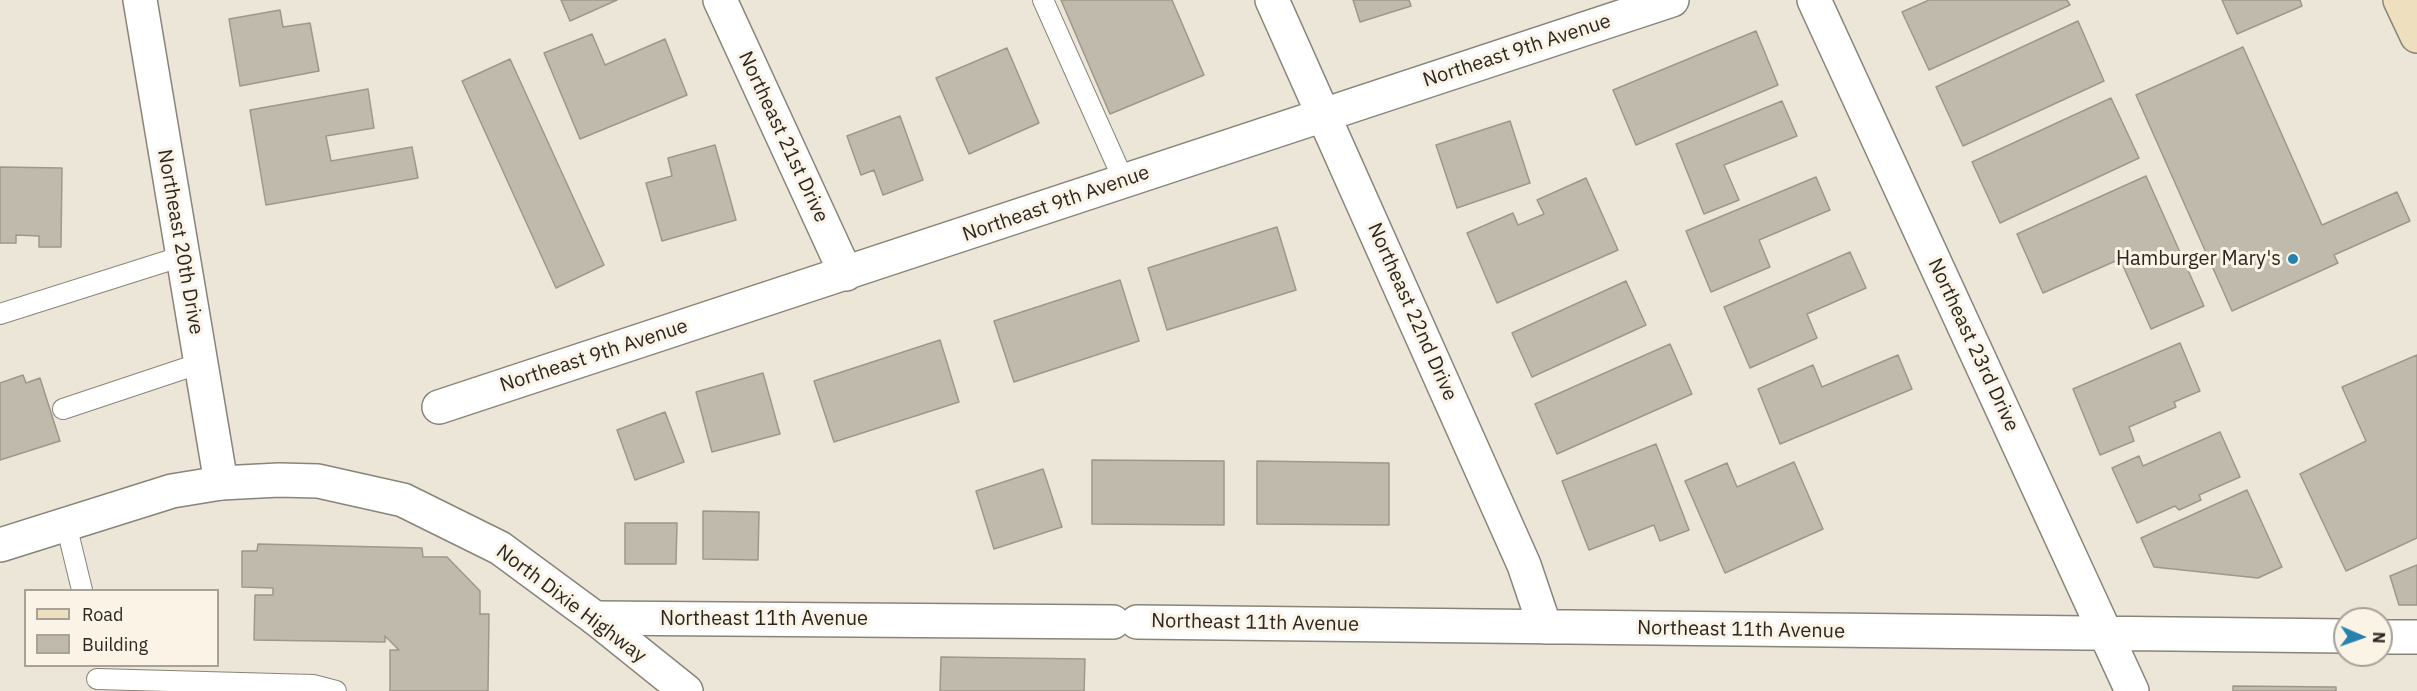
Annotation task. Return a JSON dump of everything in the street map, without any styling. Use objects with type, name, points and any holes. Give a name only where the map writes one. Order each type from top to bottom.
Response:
[{"type":"main road","points":[[2400,0],[2417,36]]},
{"type":"street","name":"Northeast 20th Drive","points":[[140,0],[221,483]]},
{"type":"street","name":"Northeast 21st Drive","points":[[720,0],[846,274]]},
{"type":"street","name":"Northeast 22nd Drive","points":[[1272,0],[1524,565],[1545,627]]},
{"type":"street","name":"Northeast 9th Avenue","points":[[439,407],[1672,0]]},
{"type":"street","name":"Northeast 23rd Drive","points":[[1814,0],[2132,691]]},
{"type":"street","name":"North Dixie Highway","points":[[0,545],[172,491],[221,483],[279,480],[318,481],[404,500],[500,548],[596,618],[686,691]]},
{"type":"street","name":"Northeast 11th Avenue","points":[[596,618],[2333,636]]},
{"type":"street","points":[[2393,637],[2417,637]]},
{"type":"lane","points":[[1043,0],[1124,181]]},
{"type":"lane","points":[[0,314],[183,256]]},
{"type":"lane","points":[[63,409],[201,363]]},
{"type":"lane","points":[[66,524],[82,589]]},
{"type":"lane","points":[[96,678],[313,685],[336,691]]},
{"type":"building","points":[[561,0],[617,0],[570,21]]},
{"type":"building","points":[[1061,0],[1172,0],[1204,75],[1110,114]]},
{"type":"building","points":[[1353,0],[1409,0],[1411,6],[1360,22]]},
{"type":"building","points":[[1929,0],[2067,0],[2070,5],[1929,70],[1902,12]]},
{"type":"building","points":[[2222,0],[2300,0],[2302,6],[2237,34]]},
{"type":"building","points":[[280,10],[283,27],[310,23],[319,71],[240,86],[229,19]]},
{"type":"building","points":[[2078,21],[2104,81],[1963,146],[1936,87]]},
{"type":"building","points":[[1756,31],[1778,85],[1636,145],[1613,90]]},
{"type":"building","points":[[592,34],[605,65],[665,39],[687,95],[580,139],[544,53]]},
{"type":"building","points":[[2243,47],[2322,225],[2397,192],[2410,221],[2334,255],[2338,263],[2232,311],[2136,95]]},
{"type":"building","points":[[1007,48],[1039,123],[969,154],[936,78]]},
{"type":"building","points":[[510,59],[604,265],[556,288],[462,81]]},
{"type":"building","points":[[368,89],[374,128],[326,136],[331,161],[412,147],[418,178],[266,205],[250,110]]},
{"type":"building","points":[[2111,98],[2139,158],[2000,223],[1972,162]]},
{"type":"building","points":[[1782,101],[1797,136],[1724,165],[1739,200],[1704,214],[1676,144]]},
{"type":"building","points":[[900,116],[923,180],[883,195],[874,170],[861,175],[847,136]]},
{"type":"building","points":[[1510,121],[1530,183],[1457,208],[1436,145]]},
{"type":"building","points":[[715,145],[736,220],[662,241],[646,183],[672,176],[668,158]]},
{"type":"building","points":[[0,167],[62,168],[61,247],[39,247],[39,236],[16,235],[16,243],[0,243]]},
{"type":"building","points":[[2146,176],[2204,306],[2151,329],[2120,259],[2043,293],[2017,234]]},
{"type":"building","points":[[1816,177],[1830,210],[1759,240],[1770,267],[1711,292],[1686,231]]},
{"type":"building","points":[[1586,178],[1618,250],[1497,303],[1467,233],[1513,213],[1518,225],[1544,214],[1537,200]]},
{"type":"building","points":[[1277,227],[1296,290],[1167,330],[1148,268]]},
{"type":"building","points":[[1850,252],[1866,288],[1807,314],[1817,338],[1750,368],[1724,307]]},
{"type":"building","points":[[1120,280],[1139,341],[1014,382],[994,321]]},
{"type":"building","points":[[1626,281],[1646,325],[1532,377],[1512,333]]},
{"type":"building","points":[[940,340],[959,402],[834,442],[814,381]]},
{"type":"building","points":[[2180,343],[2200,391],[2174,402],[2176,407],[2129,427],[2134,441],[2100,455],[2073,389]]},
{"type":"building","points":[[1670,344],[1692,394],[1557,454],[1535,404]]},
{"type":"building","points":[[1898,355],[1912,389],[1780,444],[1758,389],[1813,365],[1822,387]]},
{"type":"building","points":[[2417,355],[2417,538],[2346,571],[2300,474],[2366,441],[2342,387]]},
{"type":"building","points":[[763,373],[780,434],[712,452],[696,392]]},
{"type":"building","points":[[23,375],[26,383],[40,378],[60,441],[0,460],[0,383]]},
{"type":"building","points":[[665,412],[684,462],[635,480],[617,430]]},
{"type":"building","points":[[2220,432],[2240,477],[2199,495],[2201,500],[2179,510],[2175,506],[2137,523],[2112,468],[2139,456],[2143,466]]},
{"type":"building","points":[[1656,444],[1689,530],[1660,541],[1654,525],[1589,550],[1562,481]]},
{"type":"building","points":[[1092,460],[1224,461],[1224,525],[1092,524]]},
{"type":"building","points":[[1257,461],[1389,463],[1389,525],[1257,524]]},
{"type":"building","points":[[1794,462],[1823,529],[1725,573],[1685,481],[1727,463],[1737,487]]},
{"type":"building","points":[[1043,469],[1062,527],[994,549],[976,491]]},
{"type":"building","points":[[2247,490],[2282,567],[2258,578],[2154,567],[2141,538]]},
{"type":"building","points":[[703,511],[759,512],[758,560],[703,559]]},
{"type":"building","points":[[625,523],[677,523],[676,564],[625,564]]},
{"type":"building","points":[[258,544],[422,548],[423,557],[447,557],[480,591],[480,614],[489,614],[488,691],[390,691],[390,650],[399,650],[385,636],[385,642],[254,640],[255,595],[273,595],[273,588],[242,587],[242,551],[257,551]]},
{"type":"building","points":[[2417,565],[2417,605],[2399,605],[2390,576]]},
{"type":"building","points":[[941,657],[1085,659],[1084,691],[940,691]]},
{"type":"building","points":[[2233,686],[2336,687],[2336,691],[2233,691]]},
{"type":"place","name":"Hamburger Mary's","points":[[2293,259]]}]
